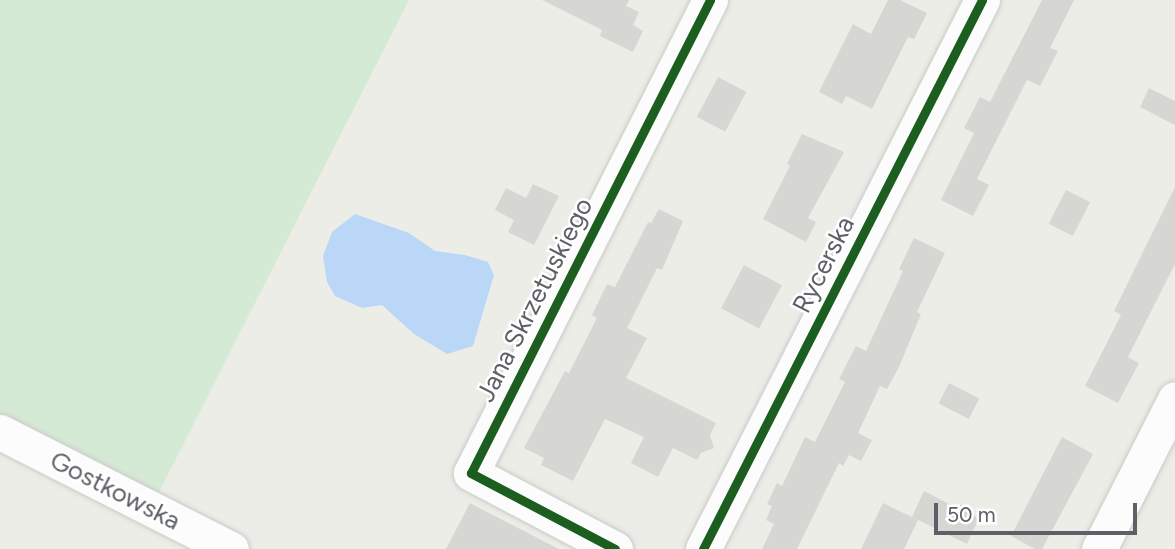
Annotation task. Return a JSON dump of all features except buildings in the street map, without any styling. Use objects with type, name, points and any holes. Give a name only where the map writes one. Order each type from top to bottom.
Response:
[{"type":"street","name":"Jana Skrzetuskiego","points":[[615,549],[471,473],[710,0]]},
{"type":"street","name":"Rycerska","points":[[703,549],[982,0]]},
{"type":"street","points":[[1099,549],[1175,399]]},
{"type":"street","name":"Gostkowska","points":[[0,432],[231,549]]},
{"type":"green space","points":[[0,0],[409,0],[151,508],[0,415]]},
{"type":"water","points":[[355,214],[409,233],[435,251],[465,255],[488,262],[494,275],[473,346],[447,354],[414,334],[382,305],[362,308],[335,296],[327,282],[323,256],[332,232]]},
{"type":"cycle path","points":[[615,549],[471,473],[710,0]]},
{"type":"cycle path","points":[[703,549],[982,0]]}]
